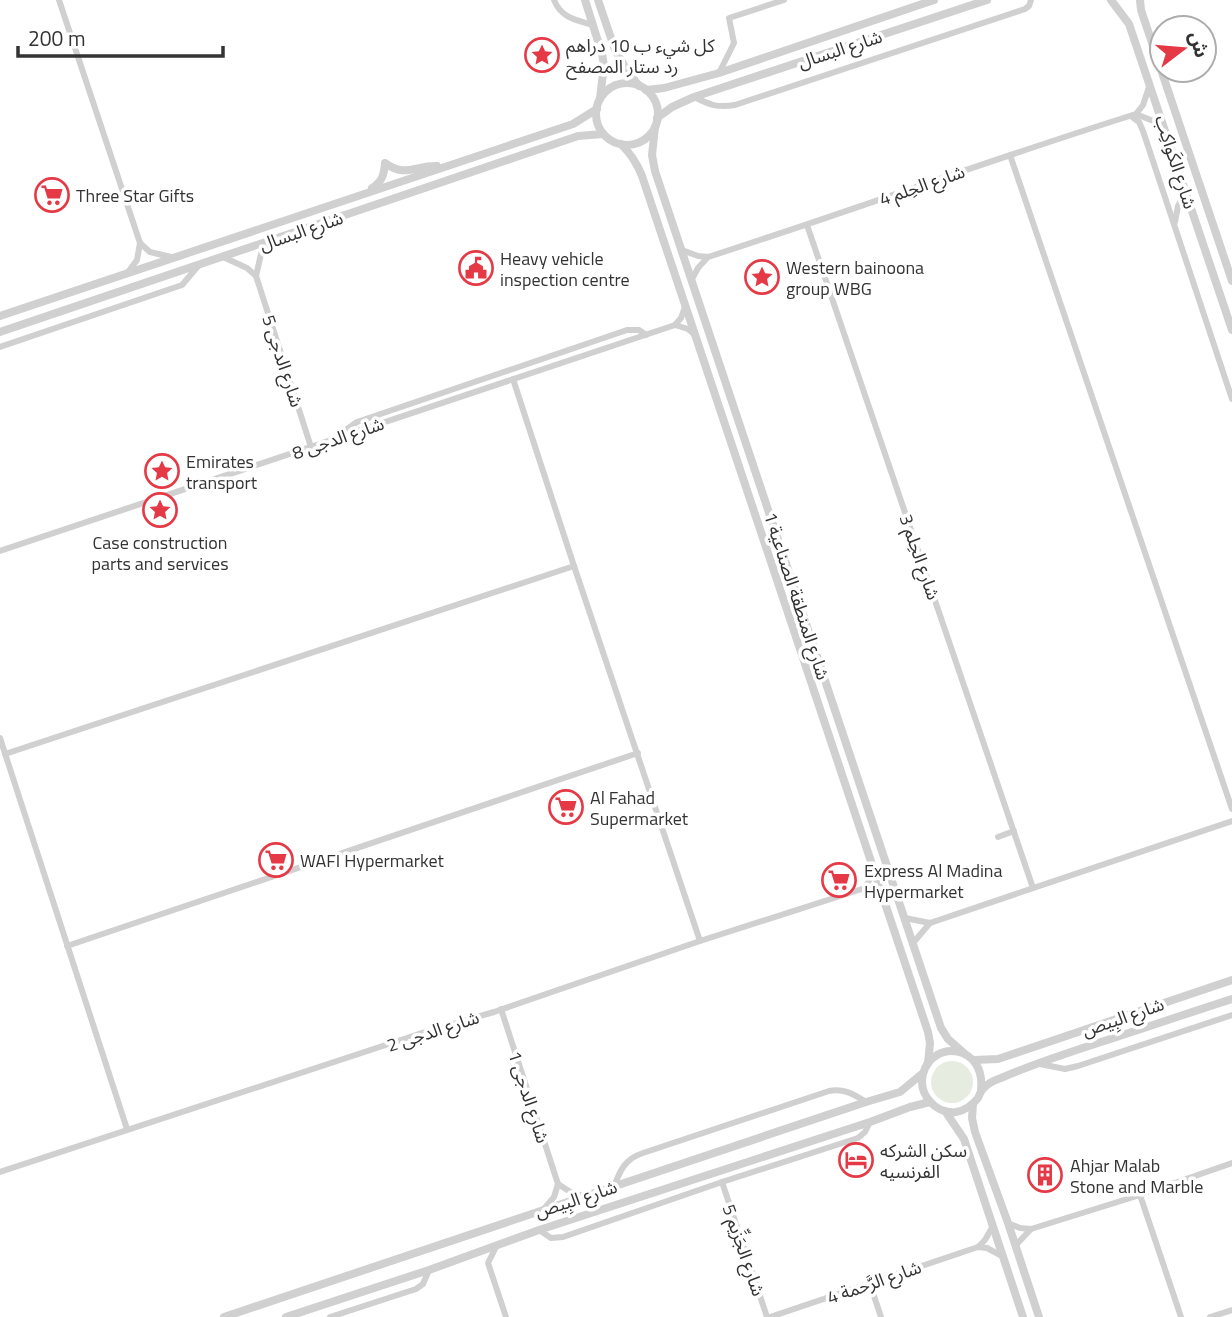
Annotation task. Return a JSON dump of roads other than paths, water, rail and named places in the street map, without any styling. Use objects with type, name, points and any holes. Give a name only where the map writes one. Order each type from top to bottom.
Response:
[{"type":"street","points":[[59,0],[140,243],[150,252],[171,257]]},
{"type":"street","points":[[554,0],[567,17],[593,25]]},
{"type":"street","points":[[585,0],[604,65],[598,105],[599,126],[611,141],[621,144],[637,143],[650,134],[656,123],[655,102],[620,60],[598,0]]},
{"type":"street","points":[[719,72],[734,43],[729,18],[784,0]]},
{"type":"street","name":"شارع البسال","points":[[642,88],[664,88],[719,72],[934,0]]},
{"type":"street","name":"شارع البسال","points":[[656,123],[671,107],[694,97],[988,0]]},
{"type":"street","points":[[694,97],[711,106],[735,105],[1025,9],[1031,0]]},
{"type":"street","name":"شارع الكَواكِب","points":[[1111,0],[1129,24],[1148,78]]},
{"type":"street","name":"شارع الكَواكِب","points":[[1140,0],[1141,10],[1232,281]]},
{"type":"street","points":[[598,105],[604,93],[618,85],[625,83],[642,88]]},
{"type":"street","points":[[1133,115],[1143,105],[1150,84]]},
{"type":"street","name":"شارع الكَواكِب","points":[[1150,84],[1232,330]]},
{"type":"street","name":"شارع البسال","points":[[0,316],[573,124],[598,105]]},
{"type":"street","points":[[1133,115],[1164,126]]},
{"type":"street","points":[[1133,115],[1143,131],[1232,399]]},
{"type":"street","name":"شارع الحِلم 4","points":[[708,257],[1133,115]]},
{"type":"street","name":"شارع المنطقة الصناعية 1","points":[[656,123],[652,155],[655,171],[941,1028],[948,1039],[965,1054]]},
{"type":"street","name":"شارع البسال","points":[[0,332],[578,136],[603,134]]},
{"type":"street","name":"شارع المنطقة الصناعية 1","points":[[621,144],[637,163],[696,335],[928,1032],[928,1063]]},
{"type":"street","points":[[1010,155],[1232,809]]},
{"type":"street","points":[[365,192],[379,184],[385,163],[406,172],[428,166],[443,166]]},
{"type":"street","points":[[1174,224],[1178,206],[1186,192]]},
{"type":"street","name":"شارع الحِلم 3","points":[[807,225],[1033,888]]},
{"type":"street","points":[[223,257],[247,268],[256,276],[261,254],[269,242]]},
{"type":"street","points":[[128,272],[136,260],[140,243]]},
{"type":"street","points":[[682,250],[708,257]]},
{"type":"street","points":[[692,279],[708,257]]},
{"type":"street","points":[[0,346],[182,285],[199,265]]},
{"type":"street","name":"شارع الدجى 5","points":[[256,276],[311,447]]},
{"type":"street","points":[[685,304],[684,313],[675,325],[696,335]]},
{"type":"street","name":"شارع الدجى 8","points":[[0,551],[675,325]]},
{"type":"street","points":[[342,436],[357,422],[614,334],[635,329],[646,335]]},
{"type":"street","points":[[513,379],[700,941]]},
{"type":"street","points":[[5,754],[574,566]]},
{"type":"street","points":[[0,738],[127,1129]]},
{"type":"street","points":[[67,946],[638,753]]},
{"type":"street","points":[[905,918],[930,923],[1232,821]]},
{"type":"street","points":[[998,837],[1014,831]]},
{"type":"street","points":[[872,865],[872,875],[865,888],[882,895]]},
{"type":"street","name":"شارع الدجى 2","points":[[0,1172],[865,888]]},
{"type":"street","points":[[913,943],[930,923]]},
{"type":"street","name":"شارع البِيص","points":[[974,1060],[998,1059],[1232,980]]},
{"type":"street","name":"شارع البِيص","points":[[981,1090],[997,1079],[1038,1063],[1232,999]]},
{"type":"street","name":"شارع الدجى 1","points":[[501,1009],[558,1184]]},
{"type":"street","points":[[1038,1063],[1065,1069],[1232,1015]]},
{"type":"street","points":[[973,1104],[955,1112],[936,1108],[930,1102],[924,1093],[923,1073],[935,1056],[955,1051],[974,1060],[980,1069],[981,1090],[973,1104],[975,1132],[1039,1317]]},
{"type":"street","name":"شارع البِيص","points":[[224,1317],[900,1092],[923,1073]]},
{"type":"street","points":[[614,1187],[624,1165],[631,1158],[643,1153],[829,1091],[847,1091],[866,1102]]},
{"type":"street","name":"شارع البِيص","points":[[286,1317],[539,1230],[930,1102]]},
{"type":"street","points":[[944,1111],[964,1139],[1023,1317]]},
{"type":"street","points":[[539,1230],[548,1237],[560,1238],[858,1138],[870,1122]]},
{"type":"street","points":[[1008,1223],[1031,1229],[1232,1163]]},
{"type":"street","name":"شارع الجَزِّيم 5","points":[[722,1182],[768,1317]]},
{"type":"street","points":[[541,1211],[554,1196],[558,1184],[572,1193],[588,1196]]},
{"type":"street","points":[[1140,1195],[1181,1317]]},
{"type":"street","points":[[978,1247],[993,1226]]},
{"type":"street","points":[[1015,1246],[1031,1229]]},
{"type":"street","points":[[496,1247],[488,1263],[506,1317]]},
{"type":"street","points":[[978,1247],[987,1248],[1002,1256]]},
{"type":"street","name":"شارع الرَّحمة 4","points":[[768,1317],[978,1247]]},
{"type":"street","points":[[468,1256],[488,1263]]},
{"type":"street","points":[[330,1317],[416,1289],[423,1284],[429,1270]]},
{"type":"street","points":[[870,1283],[881,1317]]},
{"type":"street","points":[[1210,1317],[1232,1310]]},
{"type":"place","name":"كل شيء ب 10 دراهم رد ستار المصفح","points":[[542,55]]},
{"type":"place","name":"Three Star Gifts","points":[[52,195]]},
{"type":"place","name":"Heavy vehicle inspection centre","points":[[476,268]]},
{"type":"place","name":"Western bainoona group WBG","points":[[762,277]]},
{"type":"place","name":"Emirates transport","points":[[162,471]]},
{"type":"place","name":"Case construction parts and services","points":[[160,510]]},
{"type":"place","name":"Al Fahad Supermarket","points":[[566,807]]},
{"type":"place","name":"WAFI Hypermarket","points":[[276,860]]},
{"type":"place","name":"Express Al Madina Hypermarket","points":[[839,880]]},
{"type":"place","name":"سكن الشركه الفرنسيه","points":[[856,1160]]},
{"type":"place","name":"Ahjar Malab Stone and Marble","points":[[1045,1175]]}]
